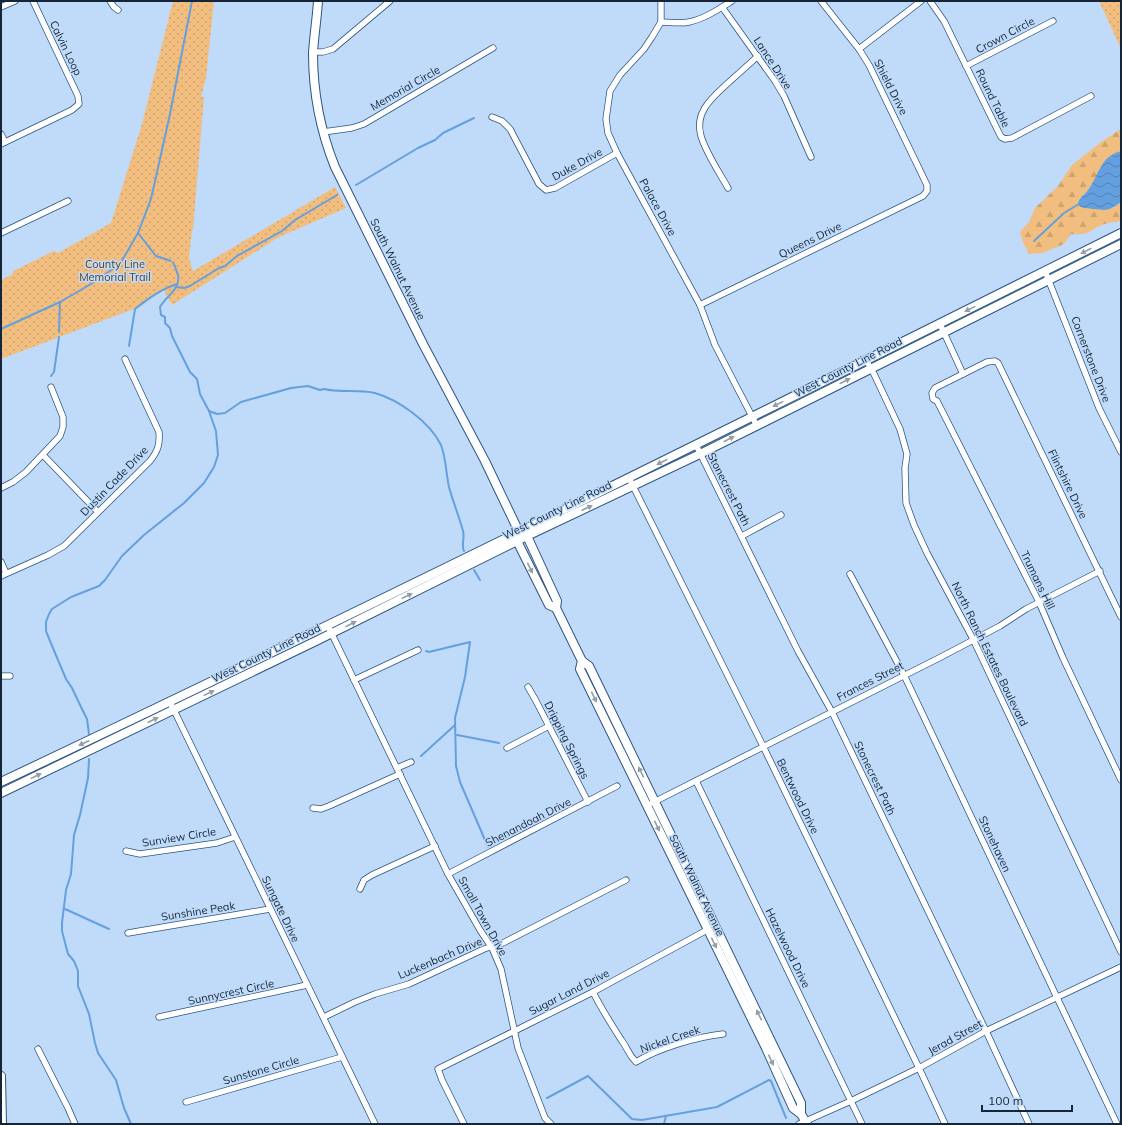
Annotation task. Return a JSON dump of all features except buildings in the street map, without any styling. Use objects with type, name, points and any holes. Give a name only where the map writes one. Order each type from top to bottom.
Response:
[{"type":"main road","name":"South Walnut Avenue","points":[[318,1],[313,52],[316,100],[323,132],[335,167],[423,344],[485,461],[519,532]]},
{"type":"main road","name":"West County Line Road","points":[[1,793],[170,702],[330,630],[757,426],[944,332],[1121,233]]},
{"type":"main road","name":"West County Line Road","points":[[1,782],[174,710],[519,532],[752,416],[940,324],[1047,275],[1121,244]]},
{"type":"main road","points":[[517,541],[519,532],[527,536]]},
{"type":"main road","name":"South Walnut Avenue","points":[[527,536],[557,601],[556,608],[582,661],[589,666],[801,1103],[803,1121]]},
{"type":"main road","name":"South Walnut Avenue","points":[[517,541],[548,605],[556,608]]},
{"type":"main road","name":"South Walnut Avenue","points":[[582,661],[580,669],[766,1048],[793,1108],[803,1121]]},
{"type":"main road","points":[[1,1076],[2,1124]]},
{"type":"street","points":[[1,7],[14,1]]},
{"type":"street","name":"Calvin Loop","points":[[3,143],[72,110],[79,104],[79,98],[32,1]]},
{"type":"street","points":[[110,1],[118,10]]},
{"type":"street","points":[[313,52],[323,52],[333,49],[390,1]]},
{"type":"street","points":[[661,1],[661,22],[680,23],[691,22],[703,17],[732,1]]},
{"type":"street","name":"Shield Drive","points":[[820,1],[859,49],[874,74],[928,185],[927,191]]},
{"type":"street","points":[[859,49],[921,1]]},
{"type":"street","name":"Round Table","points":[[930,1],[944,21],[998,134],[1005,139],[1012,138],[1091,96]]},
{"type":"street","name":"Lance Drive","points":[[722,7],[780,89],[811,157]]},
{"type":"street","name":"Crown Circle","points":[[966,66],[1053,21]]},
{"type":"street","name":"Palace Drive","points":[[661,22],[644,49],[620,75],[610,91],[606,119],[608,133],[617,153],[700,305],[715,345],[757,426]]},
{"type":"street","name":"Memorial Circle","points":[[323,132],[352,128],[364,124],[493,48]]},
{"type":"street","points":[[728,188],[703,142],[700,130],[700,119],[702,111],[711,99],[758,56]]},
{"type":"street","name":"Duke Drive","points":[[492,117],[502,121],[510,129],[540,184],[546,190],[555,188],[617,153]]},
{"type":"street","points":[[1,134],[3,143]]},
{"type":"street","name":"Queens Drive","points":[[700,305],[923,196],[927,191]]},
{"type":"street","points":[[1,233],[68,201]]},
{"type":"street","name":"Cornerstone Drive","points":[[1047,275],[1099,408],[1121,452]]},
{"type":"street","points":[[940,324],[963,374]]},
{"type":"street","name":"Dustin Cade Drive","points":[[4,575],[64,546],[150,460],[158,450],[158,432],[156,426],[125,359]]},
{"type":"street","name":"North Ranch Estates Boulevard","points":[[866,360],[900,429],[906,454],[905,495],[911,517],[927,553],[973,639],[1121,952]]},
{"type":"street","name":"Flintshire Drive","points":[[963,374],[987,362],[995,361],[1001,368],[1121,617]]},
{"type":"street","name":"Trumans Hill","points":[[963,374],[938,386],[932,393],[933,399],[938,401],[1039,602],[1072,677],[1121,780]]},
{"type":"street","points":[[1,488],[22,475],[58,440],[63,427],[62,413],[51,387]]},
{"type":"street","name":"Stonecrest Path","points":[[696,445],[798,651],[832,712],[986,1031],[1029,1124]]},
{"type":"street","points":[[43,455],[98,512]]},
{"type":"street","name":"Bentwood Drive","points":[[629,478],[763,746],[945,1124]]},
{"type":"street","points":[[742,536],[781,515]]},
{"type":"street","points":[[1,562],[4,575]]},
{"type":"street","name":"Frances Street","points":[[646,805],[656,802],[763,746],[939,658],[1000,626],[1026,609],[1100,571]]},
{"type":"street","name":"Stonehaven","points":[[850,574],[904,675],[1117,1124]]},
{"type":"street","name":"Small Town Drive","points":[[330,630],[448,874],[491,947],[501,969],[518,1048],[545,1118],[551,1124]]},
{"type":"street","points":[[354,680],[418,650]]},
{"type":"street","points":[[1,676],[10,676]]},
{"type":"street","name":"Dripping Springs","points":[[528,687],[588,802]]},
{"type":"street","name":"Sungate Drive","points":[[170,702],[375,1124]]},
{"type":"street","points":[[507,748],[549,726]]},
{"type":"street","points":[[313,808],[321,809],[329,806],[399,771],[411,762]]},
{"type":"street","name":"Hazelwood Drive","points":[[696,781],[862,1124]]},
{"type":"street","name":"Shenandoah Drive","points":[[448,874],[617,786]]},
{"type":"street","name":"Sunview Circle","points":[[126,851],[140,854],[217,843],[235,837]]},
{"type":"street","points":[[360,889],[364,880],[435,846]]},
{"type":"street","name":"Luckenbach Drive","points":[[324,1017],[375,994],[409,984],[503,943],[626,880]]},
{"type":"street","name":"Sunshine Peak","points":[[128,933],[270,909]]},
{"type":"street","name":"Sugar Land Drive","points":[[464,1124],[438,1070],[593,992],[707,930]]},
{"type":"street","name":"Jerad Street","points":[[803,1121],[852,1101],[919,1068],[986,1031],[1121,967]]},
{"type":"street","name":"Sunnycrest Circle","points":[[159,1018],[307,985]]},
{"type":"street","name":"Nickel Creek","points":[[593,992],[604,1014],[623,1042],[628,1054],[636,1062],[647,1055],[703,1036],[722,1034]]},
{"type":"street","points":[[38,1049],[75,1124]]},
{"type":"street","name":"Sunstone Circle","points":[[186,1102],[342,1057]]},
{"type":"green space","name":"County Line Memorial Trail","points":[[173,1],[214,1],[206,78],[201,97],[204,97],[193,230],[189,258],[193,271],[335,187],[346,208],[279,237],[172,305],[163,289],[146,300],[139,307],[1,359],[1,280],[13,274],[13,271],[54,251],[58,253],[111,223],[142,124]]},
{"type":"green space","points":[[1099,1],[1121,1],[1121,49]]},
{"type":"green space","points":[[1121,129],[1121,151],[1100,168],[1095,180],[1079,199],[1082,208],[1113,208],[1121,202],[1121,221],[1105,224],[1087,233],[1071,234],[1064,244],[1043,253],[1029,254],[1020,232],[1029,222],[1035,208],[1058,186],[1072,165],[1101,142]]},
{"type":"water","points":[[1121,151],[1121,202],[1105,210],[1085,208],[1078,205],[1080,198],[1091,186],[1106,159]]},
{"type":"waterway","points":[[1,329],[60,302],[91,284],[120,264],[138,233],[151,199],[170,114],[192,1]]},
{"type":"waterway","points":[[356,185],[418,148],[435,140],[443,133],[474,118]]},
{"type":"waterway","points":[[176,287],[184,288],[190,286],[219,268],[225,266],[237,256],[282,231],[295,220],[337,195]]},
{"type":"waterway","points":[[1034,241],[1064,213],[1079,204]]},
{"type":"waterway","points":[[138,233],[156,256],[171,261]]},
{"type":"waterway","points":[[89,734],[87,719],[66,679],[46,631],[46,622],[49,614],[52,609],[71,597],[99,586],[122,556],[144,535],[184,503],[204,483],[214,467],[218,455],[216,431],[209,411],[200,394],[197,379],[190,372],[172,336],[170,328],[165,323],[165,317],[161,315],[160,307],[175,288],[178,280],[178,275],[173,263]]},
{"type":"waterway","points":[[129,346],[135,309],[160,291],[177,284]]},
{"type":"waterway","points":[[59,332],[60,302]]},
{"type":"waterway","points":[[51,376],[54,372],[59,337]]},
{"type":"waterway","points":[[209,411],[217,414],[225,413],[241,402],[291,388],[308,386],[320,390],[362,391],[375,393],[404,406],[422,420],[436,436],[441,445],[449,487],[463,531],[464,551]]},
{"type":"waterway","points":[[474,570],[480,580]]},
{"type":"waterway","points":[[426,651],[429,652],[470,642],[465,677],[455,718],[456,766],[460,782],[488,847]]},
{"type":"waterway","points":[[421,756],[455,725]]},
{"type":"waterway","points":[[457,735],[499,743]]},
{"type":"waterway","points":[[89,759],[88,778],[74,835],[71,874],[66,890],[62,931],[68,954],[74,961],[78,971],[78,986],[89,1014],[98,1053],[116,1080],[124,1108],[131,1124]]},
{"type":"waterway","points":[[65,909],[109,929]]},
{"type":"waterway","points":[[547,1098],[588,1076],[632,1119],[642,1120],[717,1107],[769,1080],[771,1081],[786,1118]]},
{"type":"waterway","points":[[664,1124],[666,1116]]}]
